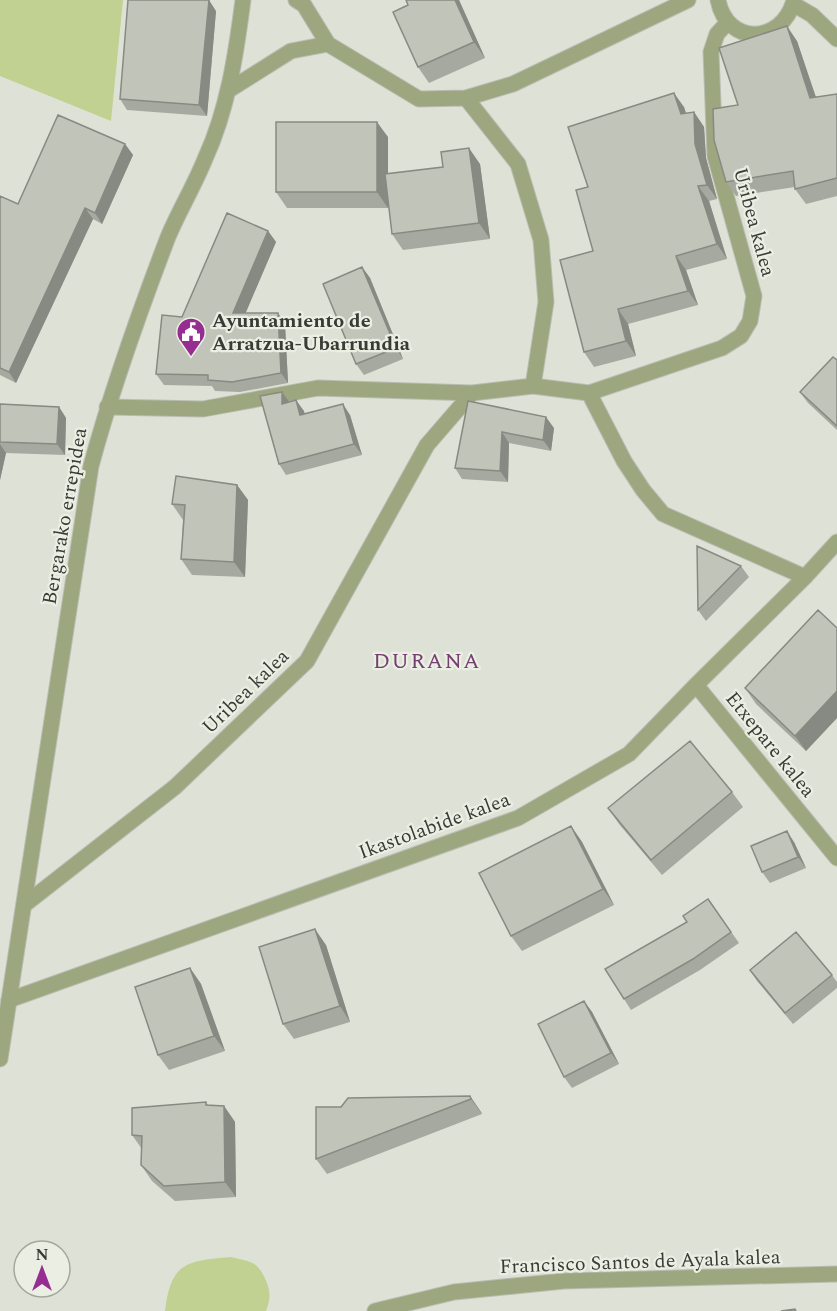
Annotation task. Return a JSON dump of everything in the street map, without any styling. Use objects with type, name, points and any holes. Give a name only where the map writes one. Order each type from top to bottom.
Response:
[{"type":"street","name":"Bergarako errepidea","points":[[0,1059],[91,466],[125,351],[165,245],[206,158],[229,90],[243,0]]},
{"type":"street","points":[[296,0],[304,5],[328,44],[419,99],[466,98],[513,84],[688,0]]},
{"type":"street","points":[[718,0],[721,12],[728,22],[749,34],[762,34],[784,23],[793,2],[812,15],[837,39]]},
{"type":"street","name":"Uribea kalea","points":[[107,407],[203,409],[318,388],[472,393],[533,386],[589,393],[722,348],[741,336],[750,321],[754,296],[715,156],[711,52],[717,34],[728,22]]},
{"type":"street","points":[[229,90],[291,51],[328,44]]},
{"type":"street","points":[[466,98],[518,164],[541,240],[546,302],[533,386]]},
{"type":"street","name":"Uribea kalea","points":[[24,905],[175,788],[307,660],[427,445],[472,393]]},
{"type":"street","points":[[589,393],[624,461],[643,490],[663,513],[805,577]]},
{"type":"street","name":"Ikastolabide kalea","points":[[9,1000],[518,818],[629,754],[837,542]]},
{"type":"street","name":"Etxepare kalea","points":[[696,685],[837,858]]},
{"type":"street","name":"Francisco Santos de Ayala kalea","points":[[375,1311],[454,1292],[564,1281],[837,1274]]},
{"type":"green space","points":[[0,0],[123,0],[111,121],[0,76]]},
{"type":"green space","points":[[231,1257],[254,1264],[261,1270],[269,1290],[266,1311],[165,1311],[172,1282],[183,1267],[203,1260]]},
{"type":"building","points":[[128,0],[209,0],[199,105],[120,99]]},
{"type":"building","points":[[406,0],[455,0],[474,42],[418,67],[393,12],[408,5]]},
{"type":"building","points":[[787,26],[810,98],[837,94],[837,178],[795,189],[793,171],[726,182],[714,140],[713,109],[738,105],[719,48]]},
{"type":"building","points":[[674,93],[681,114],[694,112],[695,144],[707,185],[698,186],[717,244],[676,256],[688,291],[618,309],[626,341],[584,352],[560,260],[593,251],[576,190],[588,187],[568,127]]},
{"type":"building","points":[[58,115],[125,144],[95,213],[85,208],[9,372],[0,368],[0,196],[18,204]]},
{"type":"building","points":[[276,122],[377,122],[377,192],[276,192]]},
{"type":"building","points":[[469,148],[479,223],[392,234],[385,174],[443,167],[441,152]]},
{"type":"building","points":[[227,213],[268,231],[233,313],[278,313],[281,373],[232,382],[208,380],[208,375],[156,374],[162,315],[182,317]]},
{"type":"building","points":[[362,267],[396,348],[356,364],[323,284]]},
{"type":"building","points":[[833,357],[837,360],[837,426],[800,392]]},
{"type":"building","points":[[282,392],[282,404],[296,400],[300,415],[343,404],[354,444],[279,464],[260,396]]},
{"type":"building","points":[[468,401],[546,417],[543,440],[502,432],[500,471],[455,468]]},
{"type":"building","points":[[0,404],[59,407],[57,444],[0,442]]},
{"type":"building","points":[[176,476],[237,485],[234,562],[181,559],[185,505],[172,504]]},
{"type":"building","points":[[697,546],[741,566],[698,610]]},
{"type":"building","points":[[818,610],[837,628],[837,691],[795,736],[745,688]]},
{"type":"building","points":[[690,741],[732,792],[651,860],[608,808]]},
{"type":"building","points":[[571,826],[603,889],[511,936],[479,873]]},
{"type":"building","points":[[787,831],[798,857],[762,872],[751,846]]},
{"type":"building","points":[[708,899],[731,932],[693,959],[624,999],[605,969],[687,922],[683,916]]},
{"type":"building","points":[[315,929],[340,1006],[283,1024],[259,947]]},
{"type":"building","points":[[796,932],[832,975],[785,1013],[750,970]]},
{"type":"building","points":[[190,968],[214,1036],[158,1055],[135,987]]},
{"type":"building","points":[[584,1001],[611,1053],[564,1077],[538,1024]]},
{"type":"building","points":[[470,1096],[471,1099],[316,1159],[316,1107],[341,1107],[348,1098]]},
{"type":"building","points":[[206,1102],[206,1105],[224,1106],[225,1182],[164,1186],[141,1165],[142,1136],[132,1135],[132,1108]]},
{"type":"place","name":"Ayuntamiento de Arratzua-Ubarrundia","points":[[191,358]]},
{"type":"district","name":"DURANA","points":[[427,660]]}]
